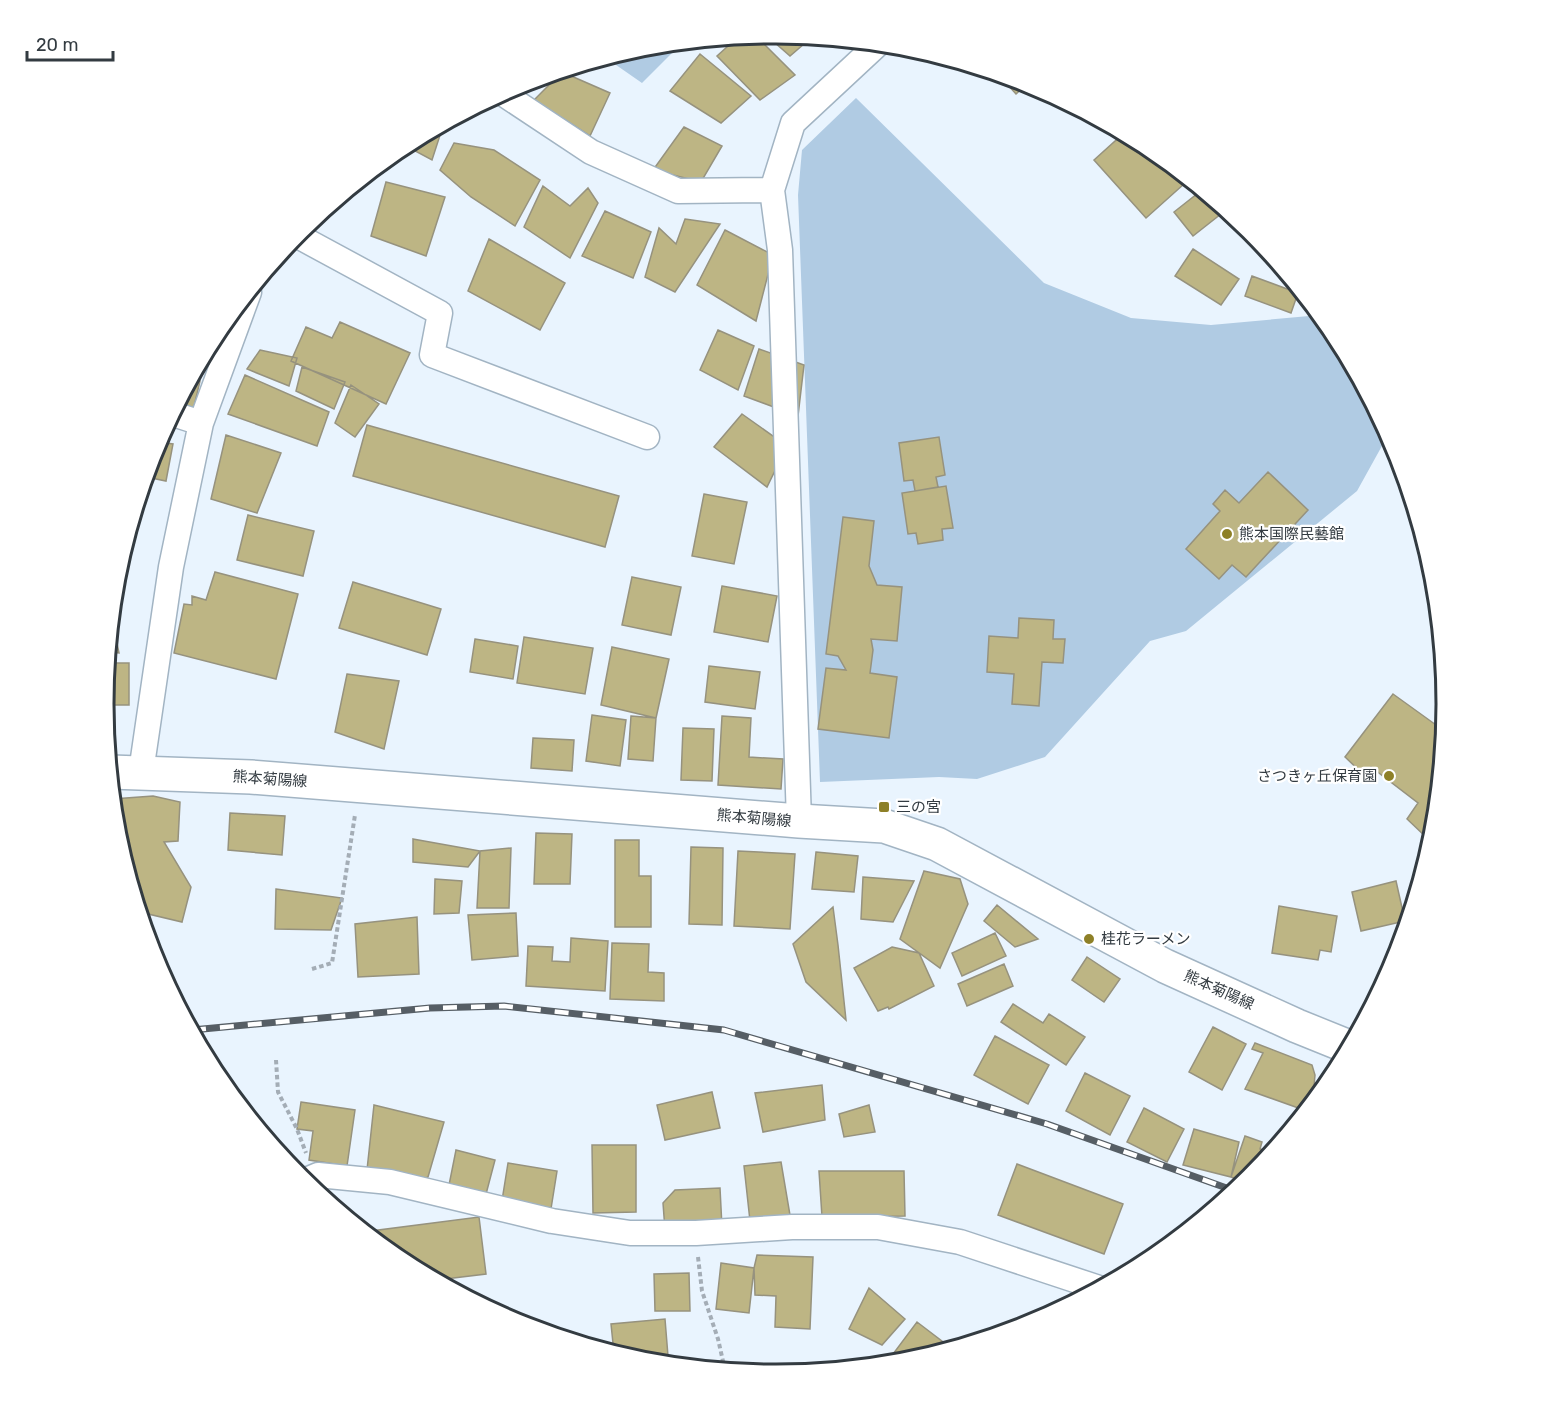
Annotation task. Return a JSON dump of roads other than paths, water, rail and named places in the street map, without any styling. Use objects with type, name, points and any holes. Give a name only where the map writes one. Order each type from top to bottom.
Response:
[{"type":"main road","name":"熊本菊陽線","points":[[126,772],[251,777],[884,826],[937,844],[1165,966],[1341,1044]]},
{"type":"street","points":[[799,821],[780,250],[772,190],[793,123],[871,51]]},
{"type":"street","points":[[511,99],[591,152],[678,192],[772,190]]},
{"type":"street","points":[[305,240],[440,313],[432,355],[647,437]]},
{"type":"street","points":[[126,772],[201,423],[239,318]]},
{"type":"street","points":[[181,417],[201,423]]},
{"type":"street","points":[[316,1178],[366,1179],[400,1184],[552,1221],[619,1231],[696,1233],[792,1227],[878,1227],[960,1242],[1089,1285]]},
{"type":"railway","points":[[200,1029],[430,1008],[504,1006],[724,1030],[1047,1124],[1225,1187]]},
{"type":"place","name":"熊本国際民藝館","points":[[1227,534]]},
{"type":"place","name":"さつきヶ丘保育園","points":[[1389,776]]},
{"type":"place","name":"三の宮","points":[[884,807]]},
{"type":"place","name":"桂花ラーメン","points":[[1089,939]]}]
